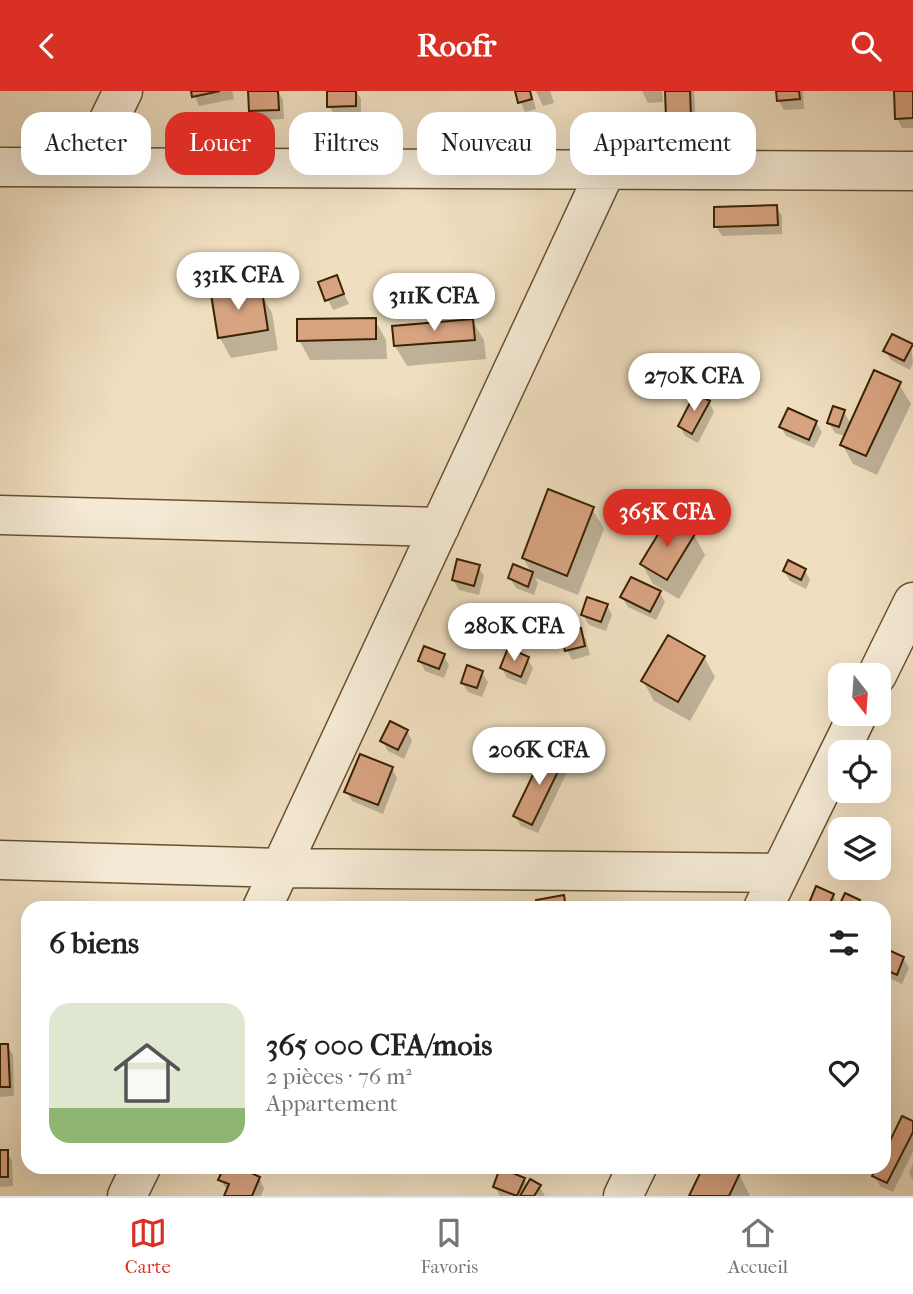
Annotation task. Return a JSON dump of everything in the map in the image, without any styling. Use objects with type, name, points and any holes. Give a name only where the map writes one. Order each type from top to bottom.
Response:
[{"type":"street","points":[[113,112],[123,91]]},
{"type":"street","points":[[0,167],[21,167]]},
{"type":"street","points":[[151,167],[570,170]]},
{"type":"street","points":[[756,170],[913,171]]},
{"type":"street","points":[[265,901],[604,175]]},
{"type":"street","points":[[0,515],[440,527]]},
{"type":"street","points":[[883,663],[913,602]]},
{"type":"street","points":[[766,901],[852,726]]},
{"type":"street","points":[[0,860],[280,868],[780,873]]},
{"type":"street","points":[[127,1196],[138,1174]]},
{"type":"street","points":[[623,1196],[634,1174]]},
{"type":"building","points":[[191,91],[220,91],[192,97]]},
{"type":"building","points":[[248,91],[278,91],[279,110],[249,111]]},
{"type":"building","points":[[327,91],[356,91],[356,106],[327,107]]},
{"type":"building","points":[[515,91],[530,91],[532,99],[518,103]]},
{"type":"building","points":[[665,91],[690,91],[691,112],[666,112]]},
{"type":"building","points":[[776,91],[799,91],[800,99],[777,101]]},
{"type":"building","points":[[894,91],[913,91],[913,118],[895,119]]},
{"type":"building","points":[[777,205],[778,225],[714,227],[714,207]]},
{"type":"building","points":[[337,275],[344,294],[325,301],[318,282]]},
{"type":"building","points":[[231,284],[233,296],[262,291],[268,330],[218,338],[210,288]]},
{"type":"building","points":[[376,318],[376,339],[297,341],[297,319]]},
{"type":"building","points":[[473,319],[475,340],[394,346],[392,326]]},
{"type":"building","points":[[892,334],[913,344],[904,361],[883,351]]},
{"type":"building","points":[[874,370],[901,382],[866,456],[840,445]]},
{"type":"building","points":[[695,393],[710,401],[692,434],[678,426]]},
{"type":"building","points":[[833,406],[845,410],[839,427],[827,423]]},
{"type":"building","points":[[788,408],[817,421],[809,440],[779,427]]},
{"type":"building","points":[[548,489],[594,507],[567,576],[522,558]]},
{"type":"building","points":[[668,518],[695,534],[667,580],[640,564]]},
{"type":"building","points":[[457,559],[480,565],[474,586],[452,580]]},
{"type":"building","points":[[788,560],[806,569],[801,580],[783,571]]},
{"type":"building","points":[[513,564],[533,572],[528,587],[508,578]]},
{"type":"building","points":[[631,577],[661,591],[650,612],[620,597]]},
{"type":"building","points":[[587,597],[608,604],[601,622],[581,615]]},
{"type":"building","points":[[581,628],[585,646],[565,651],[561,633]]},
{"type":"building","points":[[668,635],[705,656],[678,702],[641,681]]},
{"type":"building","points":[[424,646],[445,654],[439,669],[418,661]]},
{"type":"building","points":[[508,648],[529,657],[521,677],[500,668]]},
{"type":"building","points":[[467,665],[483,671],[477,688],[461,683]]},
{"type":"building","points":[[390,721],[408,730],[398,750],[380,741]]},
{"type":"building","points":[[546,748],[565,757],[532,825],[513,816]]},
{"type":"building","points":[[360,754],[393,767],[378,805],[344,792]]},
{"type":"building","points":[[816,886],[834,894],[831,901],[810,901]]},
{"type":"building","points":[[845,893],[860,900],[860,901],[841,901]]},
{"type":"building","points":[[564,895],[565,901],[536,901]]},
{"type":"building","points":[[891,951],[904,957],[897,975],[891,972]]},
{"type":"building","points":[[0,1044],[8,1044],[10,1087],[0,1087]]},
{"type":"building","points":[[902,1116],[913,1121],[913,1132],[887,1183],[872,1176],[891,1174],[891,1139]]},
{"type":"building","points":[[0,1150],[8,1150],[8,1177],[0,1177]]},
{"type":"building","points":[[221,1174],[253,1174],[260,1177],[252,1196],[224,1196],[229,1184],[218,1180]]},
{"type":"building","points":[[498,1174],[515,1174],[525,1178],[517,1196],[493,1187]]},
{"type":"building","points":[[700,1174],[740,1174],[729,1196],[689,1196]]},
{"type":"building","points":[[530,1179],[541,1185],[534,1196],[520,1196]]}]
